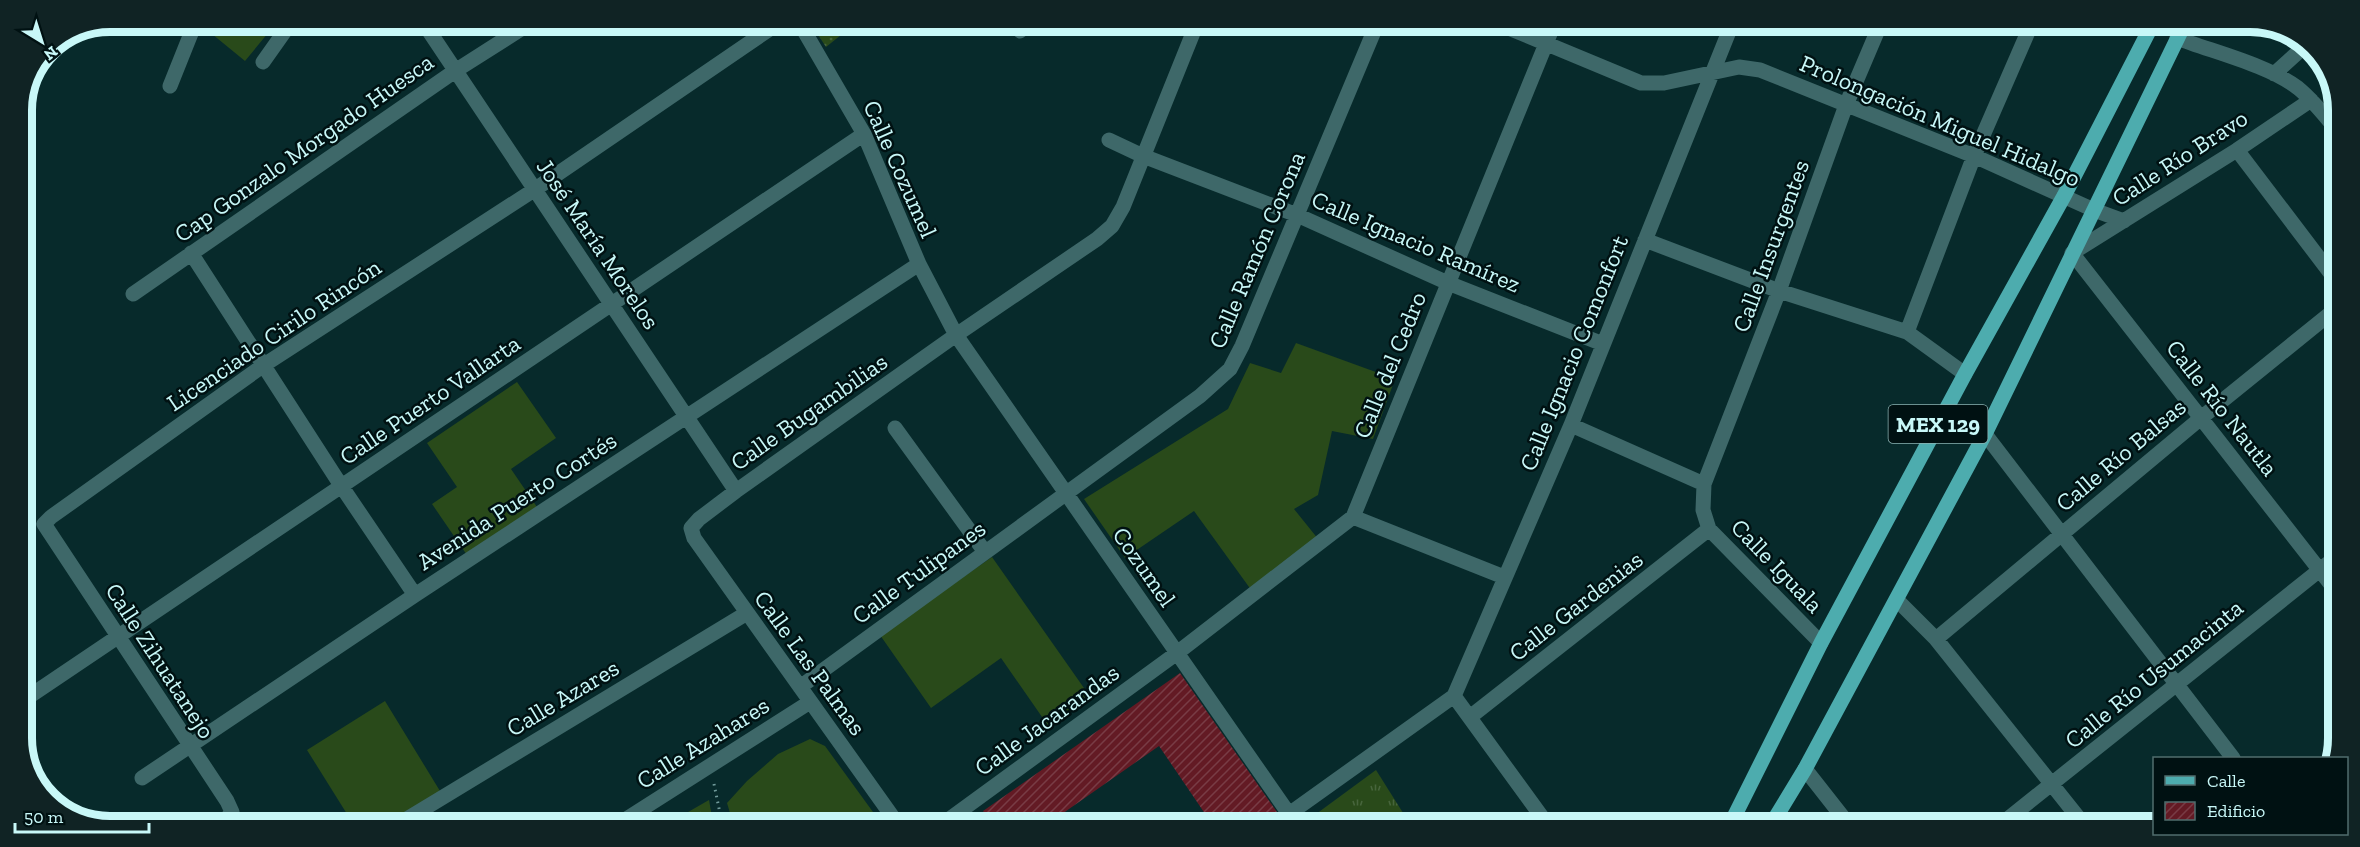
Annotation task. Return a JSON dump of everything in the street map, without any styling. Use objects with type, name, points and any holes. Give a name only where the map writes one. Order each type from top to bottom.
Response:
[{"type":"main road","name":"MEX 129","points":[[1735,816],[1821,644],[1965,374],[2064,196],[2147,31]]},
{"type":"main road","name":"MEX 129","points":[[1776,816],[1805,769],[1985,434],[2181,32]]},
{"type":"street","points":[[170,86],[192,31]]},
{"type":"street","points":[[263,62],[285,31]]},
{"type":"street","name":"José María Morelos","points":[[429,31],[736,491]]},
{"type":"street","name":"Cap Gonzalo Morgado Huesca","points":[[133,294],[455,71],[518,31]]},
{"type":"street","name":"Licenciado Cirilo Rincón","points":[[44,524],[264,365],[534,190],[767,31]]},
{"type":"street","name":"Calle Cozumel","points":[[804,31],[864,134],[919,264],[956,335]]},
{"type":"street","name":"Calle Bugambilias","points":[[691,528],[699,519],[736,491],[956,335],[1097,239],[1112,226],[1124,207],[1194,31]]},
{"type":"street","name":"Calle Ramón Corona","points":[[1066,494],[1200,396],[1230,369],[1374,31]]},
{"type":"street","name":"Prolongación Miguel Hidalgo","points":[[1515,31],[1641,83],[1664,83],[1739,67],[1760,70],[1974,156],[2094,210],[2124,221]]},
{"type":"street","name":"Calle del Cedro","points":[[1353,517],[1551,31]]},
{"type":"street","name":"Calle Ignacio Comonfort","points":[[1454,696],[1571,425],[1729,31]]},
{"type":"street","name":"Calle Insurgentes","points":[[1704,483],[1779,291],[1846,105],[1877,31]]},
{"type":"street","points":[[1907,332],[1974,156],[2028,31]]},
{"type":"street","points":[[2181,32],[2274,74],[2296,87],[2311,99],[2328,120]]},
{"type":"street","points":[[2274,74],[2301,50]]},
{"type":"street","name":"Calle Río Bravo","points":[[2072,254],[2237,150],[2311,99]]},
{"type":"street","name":"Calle Puerto Vallarta","points":[[32,695],[864,134]]},
{"type":"street","name":"Calle Ignacio Ramírez","points":[[1109,140],[1143,156],[1297,215],[1448,284],[1603,344]]},
{"type":"street","points":[[2237,150],[2328,270]]},
{"type":"street","points":[[1644,240],[1779,291],[1907,332],[1965,374]]},
{"type":"street","points":[[191,253],[342,487],[415,595]]},
{"type":"street","name":"Calle Río Nautla","points":[[2072,254],[2328,581]]},
{"type":"street","name":"Avenida Puerto Cortés","points":[[142,778],[188,745],[919,264]]},
{"type":"street","name":"Calle Río Balsas","points":[[1936,639],[2062,532],[2328,315]]},
{"type":"street","name":"Cozumel","points":[[956,335],[1177,653],[1284,816]]},
{"type":"street","points":[[1571,425],[1704,483]]},
{"type":"street","points":[[895,428],[985,552]]},
{"type":"street","points":[[1985,434],[2231,757]]},
{"type":"street","name":"Calle Iguala","points":[[1704,483],[1704,510],[1709,529],[1821,644]]},
{"type":"street","name":"Calle Tulipanes","points":[[800,687],[1066,494]]},
{"type":"street","points":[[1177,653],[1353,517],[1504,577]]},
{"type":"street","name":"Calle Zihuatanejo","points":[[44,524],[232,812],[229,816]]},
{"type":"street","name":"Calle Las Palmas","points":[[691,528],[694,538],[892,816]]},
{"type":"street","name":"Calle Gardenias","points":[[1470,717],[1709,529]]},
{"type":"street","name":"Calle Río Usumacinta","points":[[2012,816],[2328,563]]},
{"type":"street","points":[[1897,600],[1936,639],[2077,816]]},
{"type":"street","name":"Calle Azares","points":[[412,816],[747,613]]},
{"type":"street","name":"Calle Jacarandas","points":[[954,816],[1177,653]]},
{"type":"street","points":[[1294,816],[1454,696],[1541,816]]},
{"type":"street","name":"Calle Azahares","points":[[631,816],[810,702]]},
{"type":"street","points":[[1805,769],[1842,816]]},
{"type":"path","points":[[710,766],[721,816]]},
{"type":"green space","points":[[208,31],[270,31],[245,61]]},
{"type":"green space","points":[[816,31],[846,31],[826,47]]},
{"type":"green space","points":[[1296,343],[1395,379],[1373,439],[1332,431],[1318,495],[1294,509],[1323,545],[1257,598],[1194,511],[1125,558],[1084,499],[1228,409],[1250,363],[1281,373]]},
{"type":"green space","points":[[517,382],[556,438],[511,469],[539,510],[469,558],[432,504],[457,487],[427,443]]},
{"type":"green space","points":[[992,557],[1091,698],[1049,727],[1001,658],[931,708],[880,635]]},
{"type":"green space","points":[[385,701],[440,791],[400,816],[348,816],[307,750]]},
{"type":"green space","points":[[810,739],[825,746],[876,816],[731,816],[727,803],[747,781],[778,754]]},
{"type":"green space","points":[[1376,770],[1405,816],[1313,816]]},
{"type":"green space","points":[[709,800],[712,816],[681,816]]},
{"type":"building","points":[[1180,673],[1279,815],[1207,816],[1159,746],[1059,816],[987,816],[983,811]]}]
